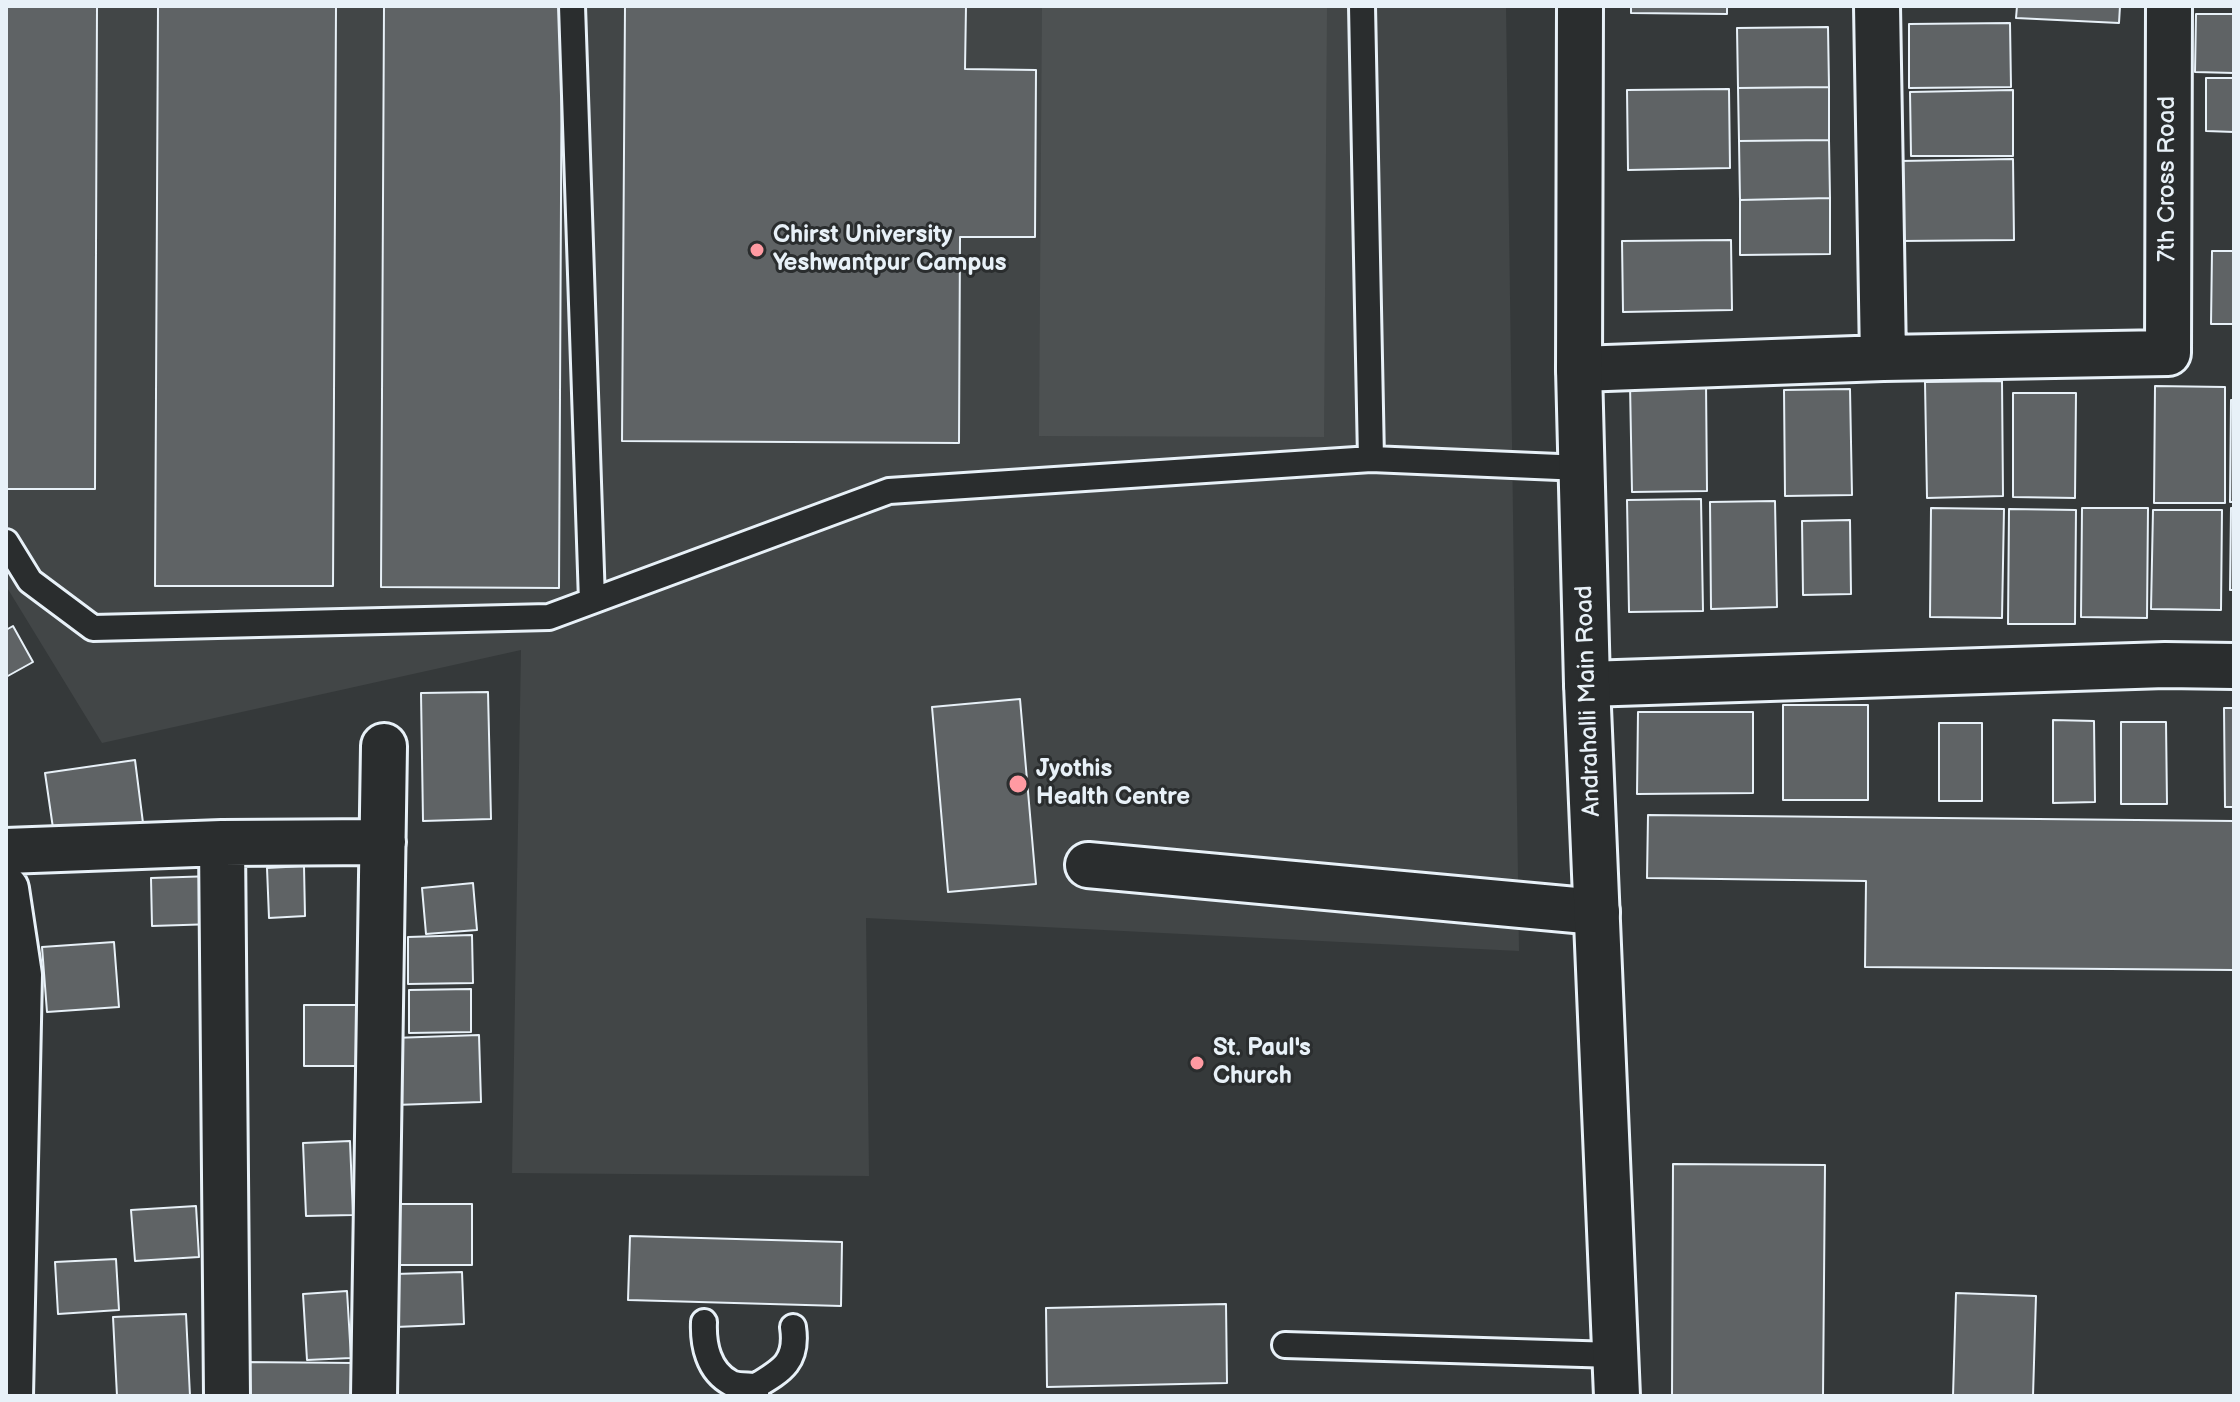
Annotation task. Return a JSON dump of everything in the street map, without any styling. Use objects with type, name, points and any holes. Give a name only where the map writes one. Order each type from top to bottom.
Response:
[{"type":"street","name":"Andrahalli Main Road","points":[[1580,6],[1579,369],[1587,684],[1616,1375]]},
{"type":"street","points":[[1579,369],[1883,358],[1877,6]]},
{"type":"street","name":"7th Cross Road","points":[[1883,358],[2168,353],[2169,6]]},
{"type":"street","points":[[1587,684],[2165,665],[2234,666]]},
{"type":"street","points":[[374,1396],[384,746]]},
{"type":"street","points":[[6,851],[222,843],[383,842]]},
{"type":"street","points":[[222,843],[227,1396]]},
{"type":"street","points":[[1088,865],[1597,912]]},
{"type":"street","points":[[6,889],[19,975],[10,1396]]},
{"type":"lane","points":[[572,6],[592,601]]},
{"type":"lane","points":[[1362,6],[1371,459]]},
{"type":"lane","points":[[6,542],[30,581],[93,628],[549,617],[889,491],[1371,459],[1582,468]]},
{"type":"lane","points":[[704,1322],[703,1343],[715,1369],[732,1384],[756,1391],[780,1372],[792,1357],[793,1327]]},
{"type":"lane","points":[[1285,1345],[1616,1375]]},
{"type":"shaded area","name":"Chirst University Yeshwantpur Campus","points":[[6,6],[1506,6],[1519,951],[866,918],[869,1176],[512,1173],[521,650],[102,743],[6,586]]},
{"type":"shaded area","points":[[1042,6],[1327,6],[1324,437],[1039,436]]},
{"type":"building","points":[[6,6],[97,6],[95,489],[6,489]]},
{"type":"building","points":[[158,6],[336,6],[333,586],[155,586]]},
{"type":"building","points":[[384,6],[562,6],[559,588],[381,587]]},
{"type":"building","points":[[625,6],[966,6],[965,69],[1036,70],[1035,237],[960,237],[959,443],[622,441]]},
{"type":"building","points":[[1631,6],[1727,6],[1727,14],[1631,13]]},
{"type":"building","points":[[2017,6],[2120,6],[2119,23],[2016,18]]},
{"type":"building","points":[[2196,14],[2234,14],[2234,73],[2195,72]]},
{"type":"building","points":[[2010,23],[2011,87],[1909,88],[1909,24]]},
{"type":"building","points":[[1828,27],[1829,87],[1738,88],[1737,28]]},
{"type":"building","points":[[2206,78],[2234,78],[2234,132],[2206,131]]},
{"type":"building","points":[[1829,87],[1829,140],[1739,141],[1738,88]]},
{"type":"building","points":[[1729,89],[1730,168],[1628,170],[1627,90]]},
{"type":"building","points":[[2013,90],[2013,156],[1911,156],[1910,92]]},
{"type":"building","points":[[1829,140],[1830,198],[1740,200],[1739,141]]},
{"type":"building","points":[[2013,159],[2014,240],[1901,241],[1900,161]]},
{"type":"building","points":[[1830,198],[1830,254],[1740,255],[1740,200]]},
{"type":"building","points":[[1731,240],[1732,310],[1623,312],[1622,241]]},
{"type":"building","points":[[2212,251],[2234,251],[2234,324],[2211,324]]},
{"type":"building","points":[[2002,381],[2003,496],[1927,498],[1925,382]]},
{"type":"building","points":[[1706,383],[1707,491],[1632,492],[1630,384]]},
{"type":"building","points":[[2155,386],[2225,387],[2225,503],[2154,503]]},
{"type":"building","points":[[1850,389],[1852,495],[1785,496],[1784,390]]},
{"type":"building","points":[[2013,393],[2076,393],[2075,498],[2013,497]]},
{"type":"building","points":[[2231,400],[2234,400],[2234,502],[2230,502]]},
{"type":"building","points":[[1701,499],[1703,611],[1629,612],[1627,500]]},
{"type":"building","points":[[1775,501],[1777,607],[1711,609],[1710,502]]},
{"type":"building","points":[[1931,508],[2004,509],[2002,618],[1930,617]]},
{"type":"building","points":[[2082,508],[2148,508],[2147,618],[2081,617]]},
{"type":"building","points":[[2231,508],[2234,508],[2234,590],[2230,590]]},
{"type":"building","points":[[2009,509],[2076,510],[2075,624],[2008,624]]},
{"type":"building","points":[[2153,510],[2222,510],[2221,610],[2151,609]]},
{"type":"building","points":[[1850,520],[1851,594],[1803,595],[1802,521]]},
{"type":"building","points":[[13,626],[33,662],[6,677],[6,630]]},
{"type":"building","points":[[488,692],[491,819],[423,821],[421,693]]},
{"type":"building","points":[[1020,699],[1036,884],[948,892],[932,707]]},
{"type":"building","points":[[1783,705],[1868,705],[1868,800],[1783,800]]},
{"type":"building","points":[[2224,708],[2234,708],[2234,807],[2225,807]]},
{"type":"building","points":[[1638,712],[1753,712],[1753,793],[1637,794]]},
{"type":"building","points":[[2053,720],[2094,721],[2095,802],[2053,803]]},
{"type":"building","points":[[2121,722],[2166,722],[2167,804],[2121,804]]},
{"type":"building","points":[[1939,723],[1982,723],[1982,801],[1939,801]]},
{"type":"building","points":[[135,760],[143,823],[54,835],[45,773]]},
{"type":"building","points":[[1648,815],[2234,821],[2234,970],[1865,967],[1866,881],[1647,878]]},
{"type":"building","points":[[304,866],[305,916],[269,918],[267,868]]},
{"type":"building","points":[[214,876],[215,924],[152,926],[151,878]]},
{"type":"building","points":[[473,883],[477,930],[426,934],[422,888]]},
{"type":"building","points":[[472,935],[473,983],[408,984],[408,937]]},
{"type":"building","points":[[114,942],[119,1007],[47,1012],[42,947]]},
{"type":"building","points":[[471,989],[471,1032],[409,1033],[409,990]]},
{"type":"building","points":[[304,1005],[362,1005],[362,1066],[304,1066]]},
{"type":"building","points":[[479,1035],[481,1102],[395,1105],[393,1038]]},
{"type":"building","points":[[350,1141],[353,1215],[306,1216],[303,1143]]},
{"type":"building","points":[[1673,1164],[1825,1165],[1823,1396],[1672,1396]]},
{"type":"building","points":[[396,1204],[472,1204],[472,1265],[396,1265]]},
{"type":"building","points":[[196,1206],[199,1257],[135,1261],[131,1210]]},
{"type":"building","points":[[630,1236],[842,1242],[841,1306],[628,1300]]},
{"type":"building","points":[[116,1259],[119,1310],[58,1314],[55,1262]]},
{"type":"building","points":[[462,1272],[464,1324],[396,1327],[395,1274]]},
{"type":"building","points":[[347,1291],[351,1358],[307,1360],[303,1294]]},
{"type":"building","points":[[1956,1293],[2036,1296],[2033,1396],[1953,1396]]},
{"type":"building","points":[[1226,1304],[1227,1383],[1047,1387],[1046,1308]]},
{"type":"building","points":[[186,1314],[190,1396],[117,1396],[113,1317]]},
{"type":"building","points":[[242,1362],[355,1363],[354,1396],[241,1396]]},
{"type":"place","name":"Chirst University Yeshwantpur Campus","points":[[757,250]]},
{"type":"place","name":"Jyothis Health Centre","points":[[1018,784]]},
{"type":"place","name":"St. Paul's Church","points":[[1197,1063]]}]
